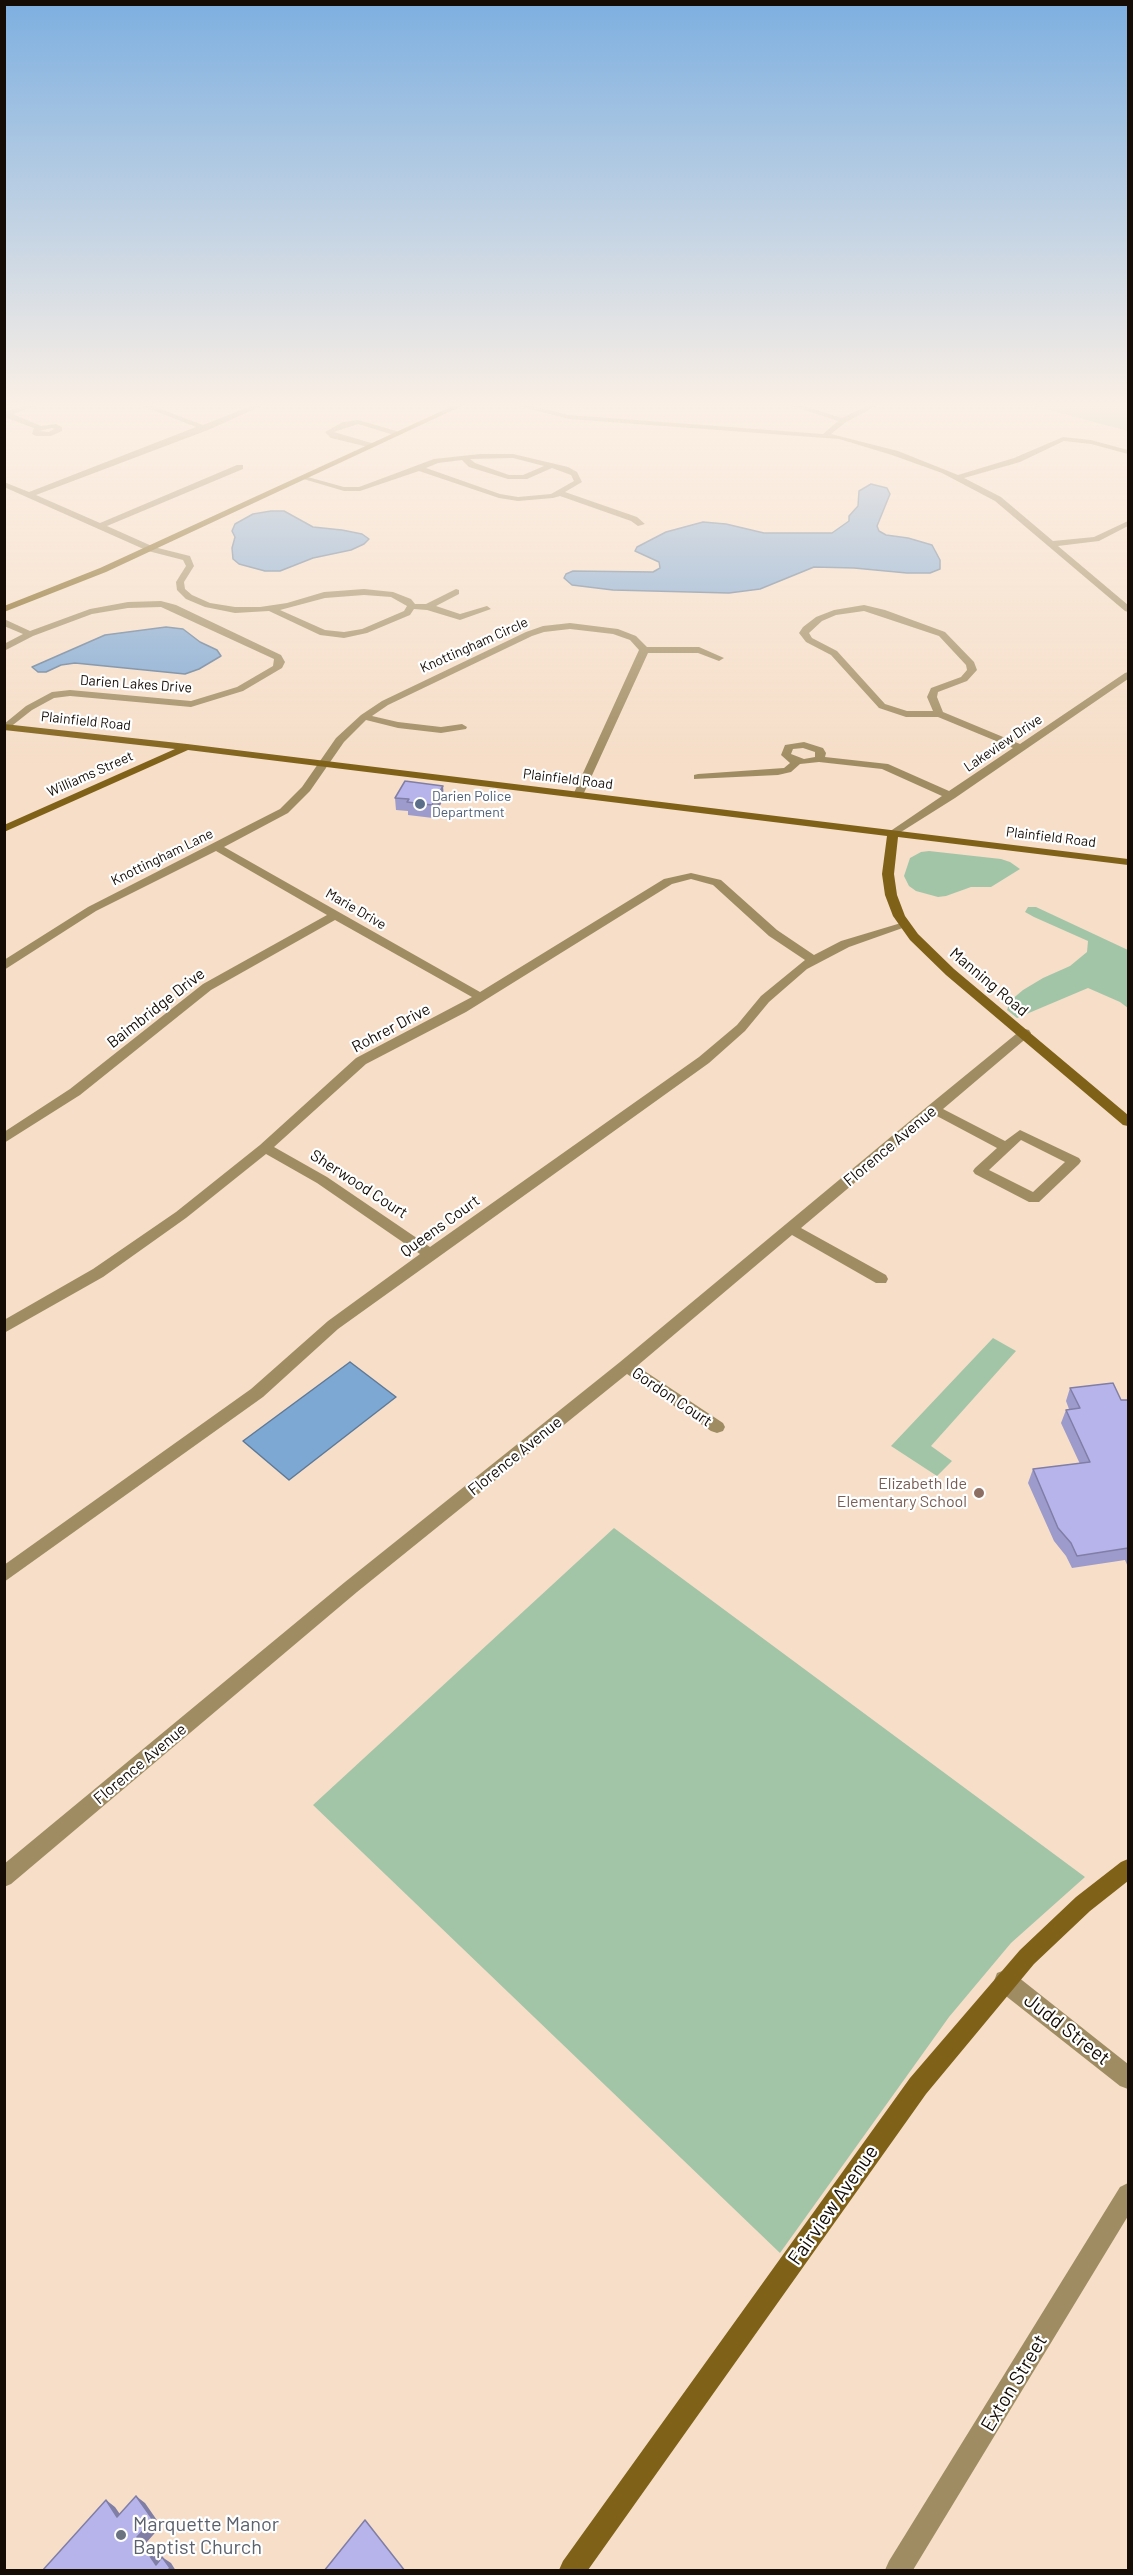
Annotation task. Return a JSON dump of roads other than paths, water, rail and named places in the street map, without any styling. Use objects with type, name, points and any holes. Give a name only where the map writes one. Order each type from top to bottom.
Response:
[{"type":"street","points":[[97,524],[151,549],[183,555],[190,561],[190,566],[180,586],[189,597],[225,609],[271,609],[324,595],[364,592],[393,595],[408,601],[412,606],[428,607],[460,618],[488,609]]},
{"type":"street","points":[[101,526],[105,524]]},
{"type":"street","points":[[4,609],[76,582],[205,524]]},
{"type":"street","points":[[1029,524],[1126,606]]},
{"type":"street","points":[[1052,544],[1101,538],[1126,524]]},
{"type":"street","points":[[428,607],[456,592]]},
{"type":"street","name":"Darien Lakes Drive","points":[[4,648],[30,634],[104,609],[128,605],[161,604],[173,607],[279,657],[280,662],[277,668],[252,684],[203,702],[179,704],[62,693],[41,700],[5,728]]},
{"type":"street","points":[[271,609],[323,633],[339,635],[364,631],[407,613],[412,606]]},
{"type":"street","points":[[939,714],[932,697],[934,690],[964,678],[970,674],[972,667],[942,634],[882,612],[864,608],[834,613],[819,619],[806,629],[804,633],[809,640],[834,653],[882,706],[906,714],[939,714],[955,723],[1022,748]]},
{"type":"street","points":[[4,622],[30,634]]},
{"type":"street","name":"Knottingham Circle","points":[[323,764],[340,740],[364,717],[408,690],[543,629],[570,626],[615,631],[633,638],[644,650]]},
{"type":"street","points":[[578,795],[644,650],[699,650],[718,658]]},
{"type":"street","name":"Lakeview Drive","points":[[893,834],[1128,675]]},
{"type":"street","points":[[364,717],[398,725],[441,730],[462,727]]},
{"type":"street","name":"Plainfield Road","points":[[5,728],[187,747],[1128,862]]},
{"type":"street","points":[[819,759],[821,753],[815,747],[804,745],[789,747],[786,755],[797,762],[819,759],[884,766],[951,796]]},
{"type":"street","name":"Williams Street","points":[[4,829],[187,747]]},
{"type":"street","points":[[698,777],[778,772],[787,770],[797,762]]},
{"type":"street","name":"Knottingham Lane","points":[[4,966],[92,909],[284,811],[299,797],[323,764]]},
{"type":"street","name":"Manning Road","points":[[893,834],[889,882],[895,907],[904,926],[950,972],[1128,1122]]},
{"type":"street","name":"Marie Drive","points":[[216,847],[480,997]]},
{"type":"street","name":"Rohrer Drive","points":[[4,1327],[98,1273],[205,1197],[265,1148],[361,1061],[480,997],[668,881],[683,876],[700,877],[717,882],[773,933],[813,960]]},
{"type":"street","name":"Baimbridge Drive","points":[[4,1139],[75,1092],[200,992],[335,915]]},
{"type":"street","name":"Queens Court","points":[[4,1575],[257,1392],[333,1325],[704,1060],[741,1028],[765,999],[813,960],[860,938],[904,926]]},
{"type":"street","name":"Florence Avenue","points":[[4,1877],[351,1587],[792,1229],[1025,1033]]},
{"type":"street","points":[[933,1109],[1006,1147]]},
{"type":"street","points":[[1020,1134],[1074,1161],[1034,1199],[980,1171],[1006,1147],[1020,1134]]},
{"type":"street","name":"Sherwood Court","points":[[265,1148],[322,1179],[430,1254]]},
{"type":"street","points":[[792,1229],[881,1279]]},
{"type":"street","name":"Gordon Court","points":[[626,1366],[717,1427]]},
{"type":"street","name":"Fairview Avenue","points":[[572,2571],[918,2086],[1005,1981],[1076,1911],[1128,1869]]},
{"type":"street","name":"Judd Street","points":[[1005,1981],[1128,2078]]},
{"type":"street","name":"Exton Street","points":[[898,2571],[1128,2194]]},
{"type":"water","points":[[235,524],[308,524],[313,527],[362,534],[369,539],[351,550],[313,558],[280,571],[265,571],[239,564],[233,559],[232,548],[235,537],[232,531]]},
{"type":"water","points":[[695,524],[727,524],[764,533],[832,533],[845,524],[878,524],[879,531],[886,535],[932,545],[940,560],[940,569],[930,573],[907,573],[814,567],[760,589],[729,593],[613,590],[572,585],[564,578],[566,574],[573,571],[653,572],[660,568],[659,562],[635,551],[637,547],[666,532]]},
{"type":"water","points":[[166,627],[183,629],[200,642],[217,650],[221,656],[185,674],[75,663],[61,665],[46,672],[38,672],[32,667],[105,635]]},
{"type":"water","points":[[350,1362],[396,1397],[289,1480],[243,1441]]},
{"type":"place","name":"Darien Police Department","points":[[420,804]]},
{"type":"place","name":"Elizabeth Ide Elementary School","points":[[979,1493]]},
{"type":"place","name":"Marquette Manor Baptist Church","points":[[121,2535]]}]
